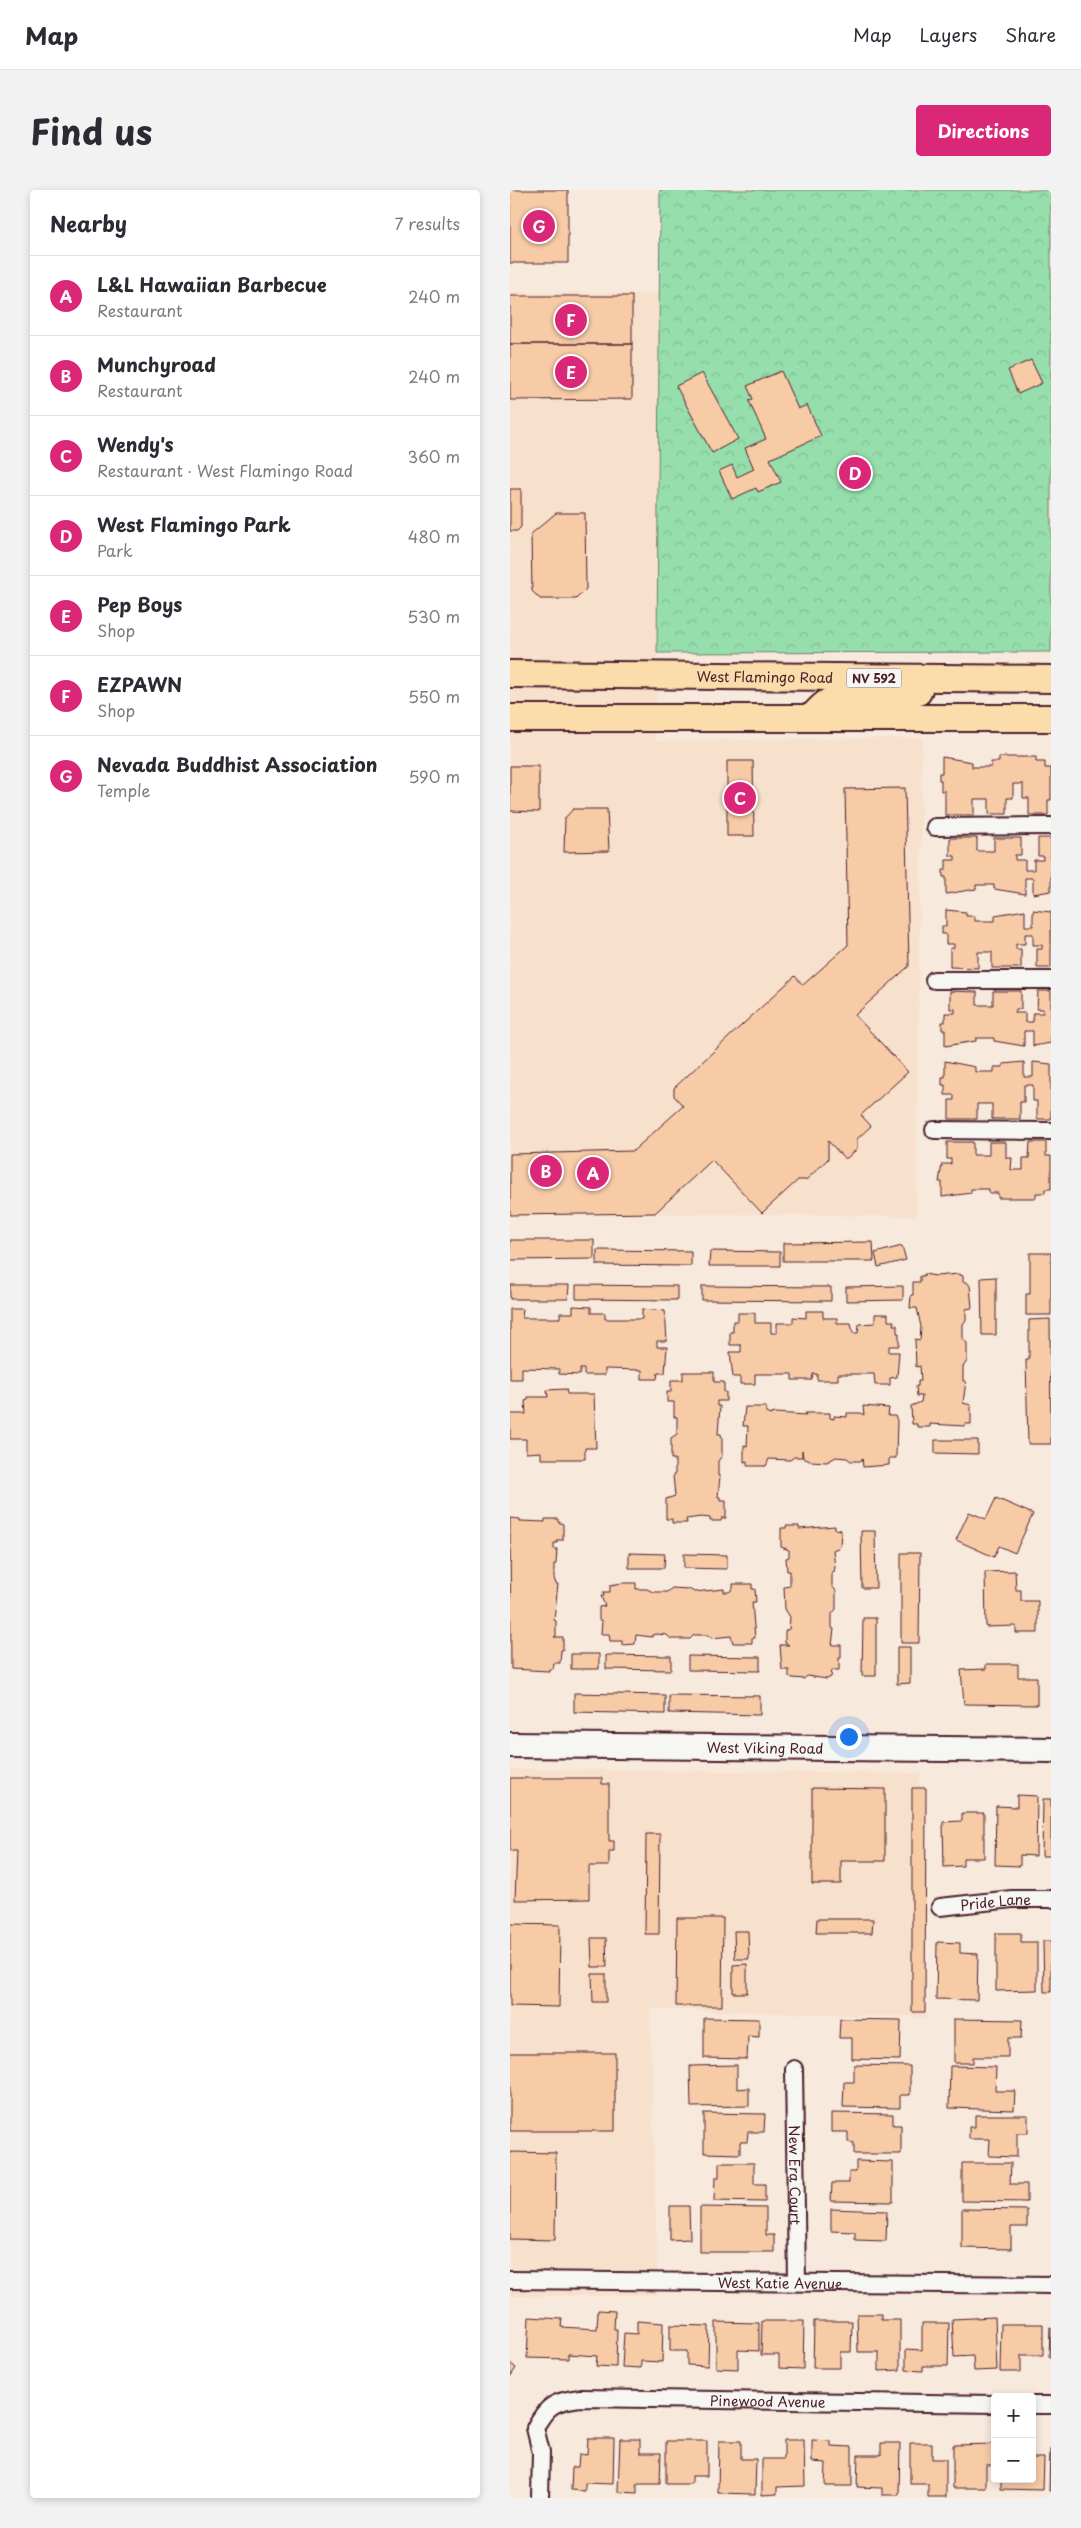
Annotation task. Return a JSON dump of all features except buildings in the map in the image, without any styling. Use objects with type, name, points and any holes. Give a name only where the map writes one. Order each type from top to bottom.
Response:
[{"type":"main road","name":"West Flamingo Road","points":[[510,674],[1051,679]]},
{"type":"main road","points":[[813,716],[825,703],[837,698],[907,696],[918,692],[923,678]]},
{"type":"main road","points":[[907,717],[920,704],[936,696],[1024,695],[1051,692]]},
{"type":"main road","points":[[510,718],[813,716],[1051,718]]},
{"type":"street","points":[[935,827],[1051,826]]},
{"type":"street","points":[[934,980],[1051,980]]},
{"type":"street","points":[[934,1130],[1051,1131]]},
{"type":"street","name":"West Viking Road","points":[[510,1745],[1051,1750]]},
{"type":"street","name":"Pride Lane","points":[[940,1907],[1012,1899],[1051,1899]]},
{"type":"street","name":"New Era Court","points":[[794,2069],[797,2282]]},
{"type":"street","name":"West Katie Avenue","points":[[510,2280],[1051,2285]]},
{"type":"street","name":"Pinewood Avenue","points":[[540,2498],[541,2452],[535,2428],[544,2411],[560,2401],[580,2398],[991,2404]]},
{"type":"street","points":[[1036,2405],[1051,2405]]},
{"type":"shaded area","points":[[510,292],[659,294],[656,741],[922,738],[916,1216],[510,1212]]},
{"type":"shaded area","points":[[510,1769],[920,1773],[926,2017],[650,2009],[658,2295],[510,2296]]},
{"type":"green space","points":[[660,190],[1051,190],[1051,652],[657,653]]},
{"type":"place","name":"Nevada Buddhist Association","points":[[539,226]]},
{"type":"place","name":"EZPAWN","points":[[571,320]]},
{"type":"place","name":"Pep Boys","points":[[571,372]]},
{"type":"place","name":"West Flamingo Park","points":[[855,473]]},
{"type":"place","name":"Wendy's","points":[[740,798]]},
{"type":"place","name":"Munchyroad","points":[[546,1171]]},
{"type":"place","name":"L&L Hawaiian Barbecue","points":[[593,1173]]}]
